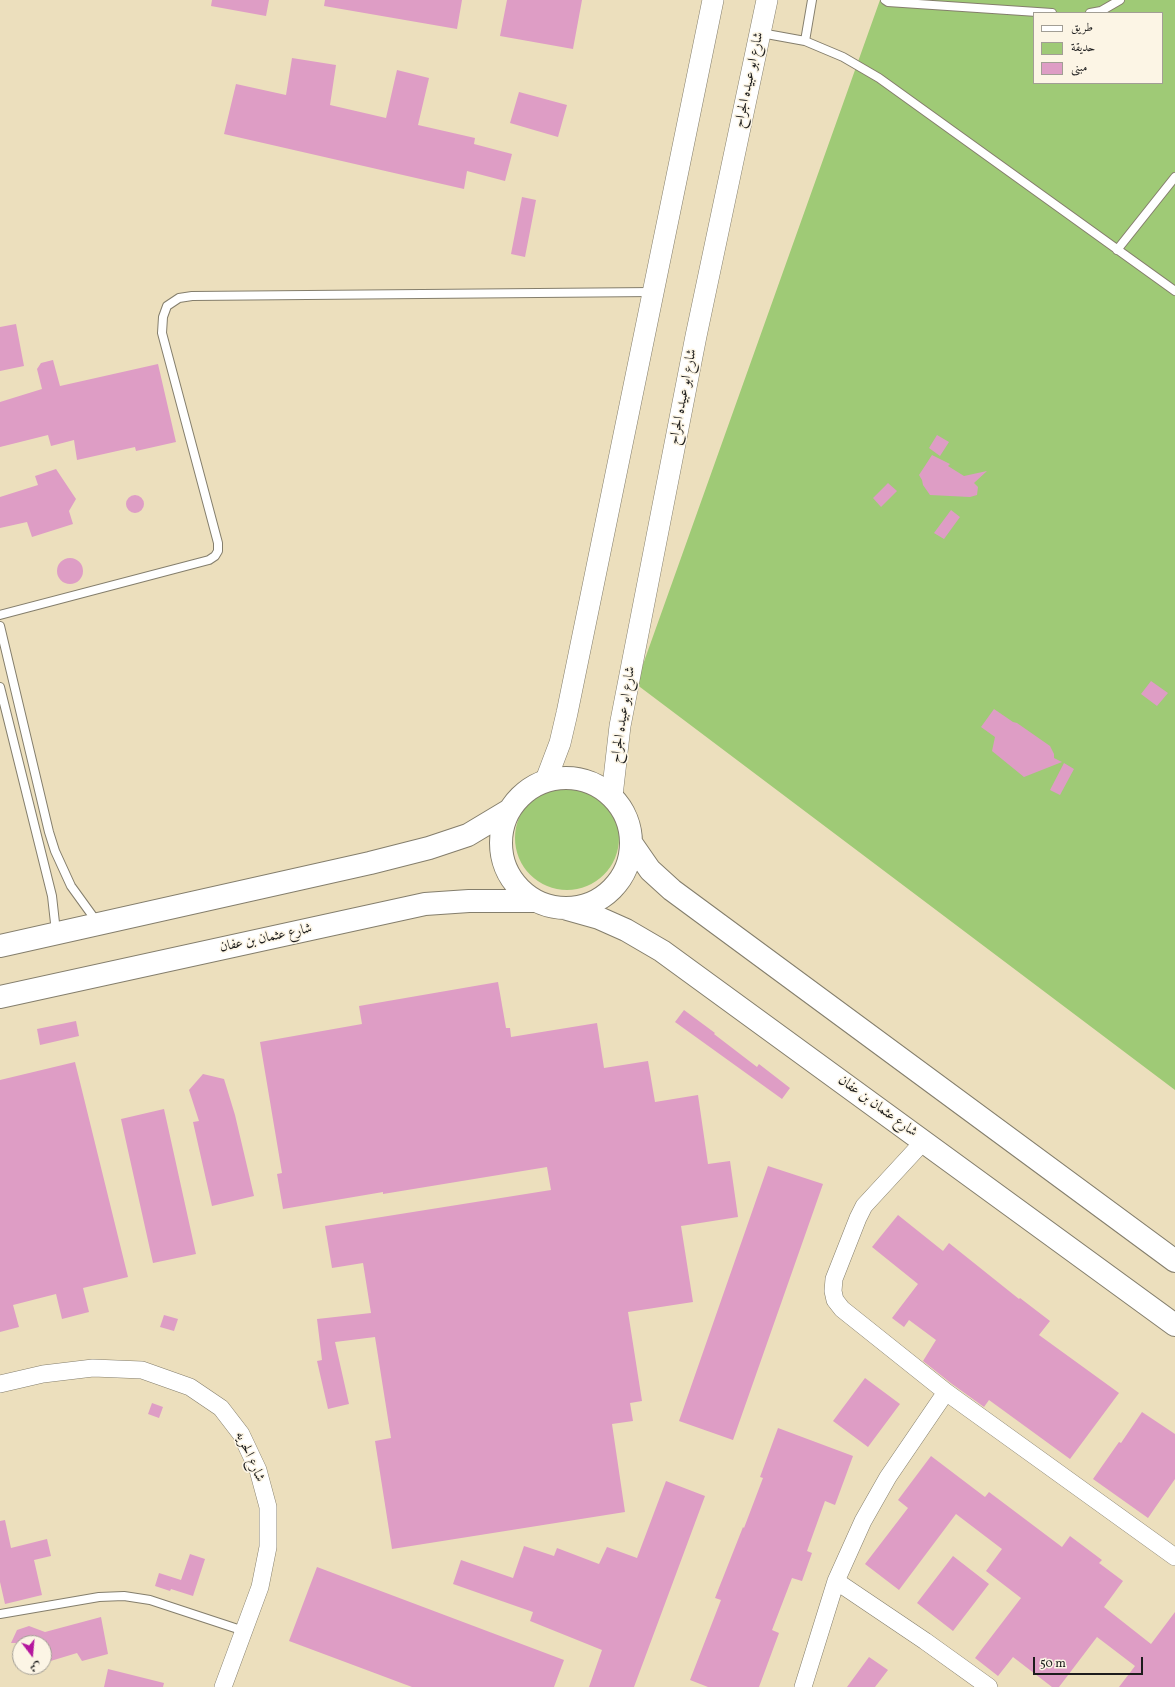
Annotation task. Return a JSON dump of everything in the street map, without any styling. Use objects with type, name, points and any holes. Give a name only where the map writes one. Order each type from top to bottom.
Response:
[{"type":"main road","points":[[569,777],[592,783],[612,796],[622,809],[629,825],[632,844],[628,864],[619,882],[605,896],[587,905],[567,909],[550,907],[534,901],[517,888],[506,871],[500,851],[500,844],[501,830],[508,811],[518,798],[531,787],[546,780],[569,777]]},
{"type":"main road","points":[[0,946],[363,865],[429,848],[468,835],[508,811]]},
{"type":"main road","points":[[632,844],[650,870],[672,890],[1175,1261]]},
{"type":"main road","name":"شارع عثمان بن عفان","points":[[0,997],[425,904],[469,901],[534,901]]},
{"type":"main road","name":"شارع عثمان بن عفان","points":[[567,909],[599,918],[626,930],[662,951],[1175,1325]]},
{"type":"street","points":[[546,780],[560,743],[567,713],[713,0]]},
{"type":"street","name":"شارع ابو عبيده الجراح","points":[[612,796],[622,718],[696,336],[767,0]]},
{"type":"street","points":[[923,1142],[864,1206],[834,1279],[833,1291],[835,1300],[842,1309],[946,1392],[1175,1557]]},
{"type":"street","name":"شارع الحريه","points":[[0,1384],[43,1374],[93,1368],[142,1370],[190,1387],[221,1408],[242,1434],[258,1470],[268,1507],[267,1554],[260,1587],[223,1687]]},
{"type":"street","points":[[803,1687],[836,1581],[863,1521],[888,1476],[946,1392]]},
{"type":"street","points":[[836,1581],[925,1641],[989,1687]]},
{"type":"lane","points":[[805,40],[812,0]]},
{"type":"lane","points":[[885,0],[888,2],[1037,12]]},
{"type":"lane","points":[[1096,12],[1101,11],[1120,0]]},
{"type":"lane","points":[[760,32],[805,40],[843,57],[879,78],[1175,291]]},
{"type":"lane","points":[[1117,250],[1175,177]]},
{"type":"lane","points":[[0,615],[209,560],[215,556],[218,551],[218,543],[162,333],[163,317],[168,306],[179,298],[192,296],[654,292]]},
{"type":"lane","points":[[0,626],[49,832],[55,851],[71,886],[98,924]]},
{"type":"lane","points":[[0,687],[52,896],[56,933]]},
{"type":"lane","points":[[0,1614],[99,1597],[124,1596],[150,1600],[244,1631]]},
{"type":"green space","points":[[880,0],[1175,0],[1175,1090],[636,684]]},
{"type":"green space","points":[[567,786],[587,790],[604,801],[615,818],[619,838],[615,858],[604,875],[587,886],[567,890],[547,886],[530,875],[519,858],[515,838],[519,818],[530,801],[547,790]]},
{"type":"building","points":[[212,0],[269,0],[266,16],[211,6]]},
{"type":"building","points":[[325,0],[462,0],[457,29],[324,6]]},
{"type":"building","points":[[507,0],[582,0],[573,49],[500,36]]},
{"type":"building","points":[[292,58],[336,65],[330,105],[386,118],[397,70],[429,78],[418,125],[475,138],[474,144],[512,154],[505,181],[467,171],[464,189],[224,134],[236,84],[286,95]]},
{"type":"building","points":[[519,92],[567,105],[558,137],[510,123]]},
{"type":"building","points":[[522,197],[536,200],[525,257],[511,254]]},
{"type":"building","points":[[16,324],[24,366],[0,371],[0,327]]},
{"type":"building","points":[[53,360],[60,386],[158,364],[176,442],[136,451],[135,447],[77,460],[74,440],[51,446],[48,435],[0,447],[0,402],[42,389],[37,369],[41,363]]},
{"type":"building","points":[[937,435],[949,442],[940,456],[929,448]]},
{"type":"building","points":[[932,455],[950,464],[948,466],[964,476],[987,471],[974,483],[978,487],[977,495],[970,497],[930,495],[923,485],[919,475]]},
{"type":"building","points":[[56,469],[76,499],[69,511],[73,524],[32,537],[27,522],[0,528],[0,497],[38,485],[35,476]]},
{"type":"building","points":[[888,483],[897,491],[881,507],[873,498]]},
{"type":"building","points":[[135,495],[141,498],[144,504],[141,510],[135,513],[129,510],[126,504],[129,498]]},
{"type":"building","points":[[951,510],[960,517],[944,539],[934,533]]},
{"type":"building","points":[[70,558],[79,562],[83,571],[79,580],[70,584],[61,580],[57,571],[61,562]]},
{"type":"building","points":[[1151,681],[1168,693],[1157,706],[1141,694]]},
{"type":"building","points":[[994,709],[1050,746],[1054,754],[1054,758],[1062,762],[1024,777],[992,751],[995,737],[981,727]]},
{"type":"building","points":[[1064,763],[1074,769],[1060,795],[1050,790]]},
{"type":"building","points":[[498,982],[506,1028],[510,1028],[511,1037],[597,1023],[604,1068],[648,1061],[655,1102],[698,1095],[708,1164],[730,1161],[738,1217],[681,1226],[693,1302],[628,1312],[642,1401],[630,1403],[633,1421],[612,1424],[625,1512],[392,1549],[375,1441],[391,1438],[375,1337],[335,1342],[349,1404],[328,1409],[317,1361],[322,1360],[317,1319],[371,1313],[363,1263],[332,1268],[325,1226],[551,1190],[547,1167],[283,1209],[277,1174],[282,1173],[260,1042],[362,1024],[359,1006]]},
{"type":"building","points":[[684,1010],[757,1067],[759,1064],[790,1088],[782,1099],[675,1022]]},
{"type":"building","points":[[76,1021],[79,1036],[40,1045],[37,1029]]},
{"type":"building","points":[[75,1062],[128,1277],[83,1288],[89,1312],[62,1319],[56,1294],[13,1305],[19,1327],[0,1332],[0,1080]]},
{"type":"building","points":[[203,1074],[224,1079],[235,1115],[254,1196],[212,1206],[193,1122],[199,1121],[189,1090]]},
{"type":"building","points":[[164,1109],[196,1254],[153,1263],[121,1119]]},
{"type":"building","points":[[768,1166],[823,1184],[733,1440],[679,1421]]},
{"type":"building","points":[[898,1215],[943,1251],[949,1243],[1019,1299],[1020,1298],[1050,1321],[1039,1335],[1119,1393],[1070,1459],[989,1400],[984,1407],[952,1384],[923,1361],[936,1340],[909,1320],[904,1327],[892,1318],[918,1284],[872,1247]]},
{"type":"building","points":[[164,1315],[178,1319],[174,1331],[160,1327]]},
{"type":"building","points":[[865,1378],[900,1404],[868,1447],[833,1421]]},
{"type":"building","points":[[152,1403],[163,1407],[159,1418],[148,1414]]},
{"type":"building","points":[[1142,1412],[1175,1434],[1175,1479],[1148,1518],[1093,1479],[1119,1442],[1121,1443]]},
{"type":"building","points":[[778,1428],[853,1456],[835,1505],[825,1501],[807,1551],[812,1553],[802,1581],[792,1578],[772,1630],[779,1633],[759,1687],[708,1687],[690,1680],[721,1600],[715,1598],[763,1478],[760,1477]]},
{"type":"building","points":[[931,1456],[985,1497],[989,1492],[1062,1547],[1070,1536],[1102,1560],[1099,1563],[1123,1581],[1104,1607],[1151,1644],[1175,1612],[1175,1687],[1119,1687],[1135,1666],[1097,1637],[1059,1687],[1052,1687],[1013,1657],[998,1676],[975,1658],[1021,1598],[986,1571],[1002,1549],[956,1514],[899,1590],[865,1564],[908,1508],[898,1500]]},
{"type":"building","points":[[666,1481],[705,1496],[634,1687],[589,1687],[602,1650],[530,1621],[533,1612],[453,1584],[461,1560],[513,1578],[524,1546],[554,1556],[557,1548],[599,1564],[607,1547],[637,1558]]},
{"type":"building","points":[[5,1520],[11,1548],[47,1539],[51,1556],[34,1560],[42,1595],[5,1604],[0,1582],[0,1521]]},
{"type":"building","points":[[190,1554],[205,1559],[193,1596],[155,1586],[159,1573],[181,1580]]},
{"type":"building","points":[[953,1556],[989,1584],[953,1631],[917,1603]]},
{"type":"building","points":[[317,1567],[564,1660],[554,1687],[412,1687],[289,1641]]},
{"type":"building","points":[[101,1617],[108,1654],[82,1661],[77,1653],[52,1661],[52,1635],[15,1635],[17,1630],[29,1626],[45,1632]]},
{"type":"building","points":[[869,1657],[888,1670],[875,1687],[847,1687]]},
{"type":"building","points":[[108,1669],[164,1683],[163,1687],[104,1687]]}]
